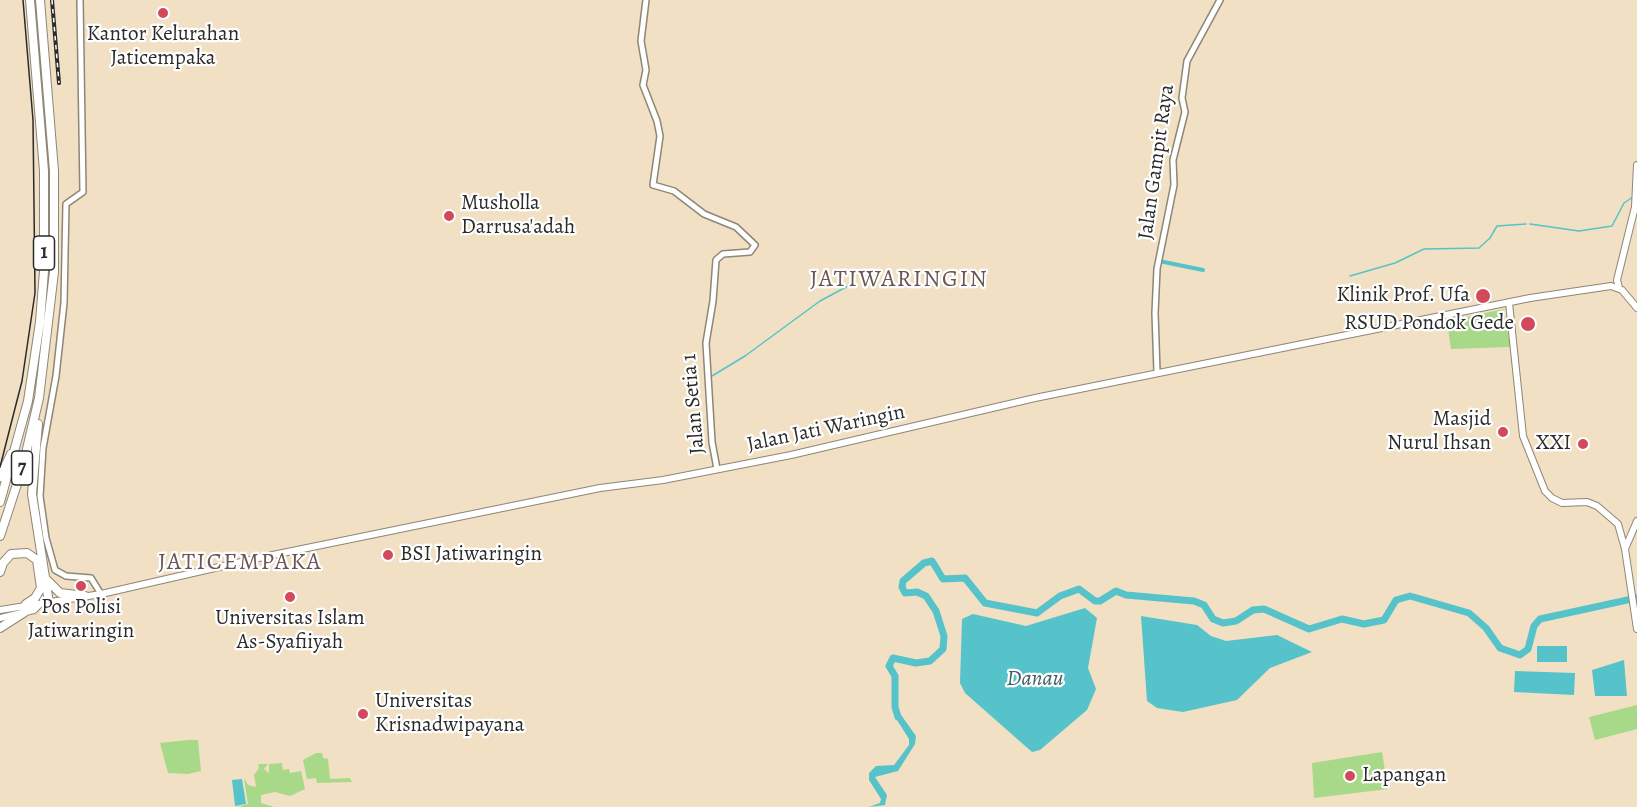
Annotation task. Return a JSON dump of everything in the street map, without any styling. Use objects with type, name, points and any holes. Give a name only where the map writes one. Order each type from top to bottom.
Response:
[{"type":"highway","name":"1","points":[[0,502],[17,441],[33,369],[44,259],[44,171],[30,0]]},
{"type":"highway","name":"1","points":[[39,398],[50,323],[55,236],[49,93],[40,0]]},
{"type":"highway","points":[[39,398],[32,494],[50,603]]},
{"type":"highway","name":"7","points":[[0,536],[23,466],[39,398]]},
{"type":"highway","points":[[0,477],[17,441]]},
{"type":"highway","points":[[0,572],[3,563],[11,554],[27,553],[38,560],[42,575],[41,588],[35,598],[0,628]]},
{"type":"highway","points":[[46,579],[60,593],[85,597]]},
{"type":"main road","points":[[1637,165],[1635,207],[1617,280],[1619,288],[1637,308]]},
{"type":"main road","points":[[1601,287],[1617,280]]},
{"type":"main road","name":"Jalan Jati Waringin","points":[[2,609],[25,608],[101,594],[450,518],[600,488],[663,480],[845,444],[978,410],[1157,372],[1509,303],[1601,287],[1619,288]]},
{"type":"main road","points":[[1509,303],[1523,436],[1545,491],[1562,503],[1594,504],[1618,524],[1626,527],[1636,523]]},
{"type":"main road","points":[[1625,549],[1636,523]]},
{"type":"main road","points":[[1618,524],[1625,549],[1637,629]]},
{"type":"main road","name":"Jalan Jati Waringin","points":[[3,617],[25,608]]},
{"type":"street","points":[[80,0],[83,192],[66,204],[64,303],[42,455],[40,496],[46,538],[55,570],[66,576],[91,578],[101,594]]},
{"type":"street","name":"Jalan Setia 1","points":[[646,0],[641,39],[646,70],[643,85],[657,121],[660,136],[653,185],[674,190],[704,214],[736,227],[755,245],[750,252],[721,255],[716,260],[715,288],[706,343],[712,442],[717,469]]},
{"type":"street","name":"Jalan Gampit Raya","points":[[1157,372],[1155,286],[1174,185],[1173,160],[1185,112],[1182,98],[1187,61],[1220,0]]},
{"type":"green space","points":[[1504,309],[1510,347],[1451,349],[1447,321]]},
{"type":"green space","points":[[1637,705],[1637,729],[1595,740],[1589,717]]},
{"type":"green space","points":[[198,740],[201,771],[188,774],[168,773],[160,743]]},
{"type":"green space","name":"Lapangan","points":[[1382,752],[1388,789],[1314,798],[1312,763]]},
{"type":"green space","points":[[316,753],[322,753],[323,758],[328,759],[330,779],[350,778],[352,782],[317,783],[316,778],[307,779],[303,760]]},
{"type":"green space","points":[[282,763],[283,770],[289,769],[290,773],[301,771],[305,789],[290,796],[275,792],[261,795],[261,803],[274,807],[237,807],[248,804],[244,778],[248,785],[256,787],[254,775],[259,768],[258,764],[268,764],[264,769],[269,773],[269,764]]},
{"type":"water","name":"Danau","points":[[1085,608],[1097,618],[1088,668],[1096,689],[1087,710],[1040,750],[1032,752],[965,693],[960,683],[962,619],[973,614],[1026,626]]},
{"type":"water","points":[[1141,616],[1197,625],[1211,636],[1226,641],[1277,635],[1312,652],[1270,668],[1237,700],[1183,712],[1157,708],[1147,701]]},
{"type":"water","points":[[1537,646],[1567,646],[1567,662],[1537,662]]},
{"type":"water","points":[[1624,660],[1627,696],[1595,696],[1592,670]]},
{"type":"water","points":[[1515,671],[1575,673],[1574,695],[1514,692]]},
{"type":"water","points":[[895,700],[896,713],[899,712],[916,736],[915,744],[898,771],[875,777],[887,795],[885,805],[869,807],[880,803],[881,799],[869,780],[869,773],[876,766],[894,765],[909,745],[909,739],[893,709]]},
{"type":"water","points":[[242,779],[246,804],[235,806],[232,780]]},
{"type":"waterway","points":[[1530,224],[1579,231],[1612,226],[1624,203],[1633,197]]},
{"type":"waterway","points":[[1350,276],[1395,263],[1424,249],[1479,248],[1490,238],[1497,226],[1526,224]]},
{"type":"waterway","points":[[1159,261],[1203,270]]},
{"type":"waterway","points":[[712,376],[745,356],[820,301],[848,286]]},
{"type":"waterway","points":[[898,717],[895,707],[895,676],[889,666],[893,658],[916,663],[930,661],[943,649],[944,636],[936,611],[926,596],[917,592],[905,593],[902,587],[903,581],[924,563],[932,561],[943,579],[965,578],[985,603],[1037,613],[1060,596],[1079,589],[1095,601],[1100,601],[1116,591],[1126,595],[1194,601],[1204,605],[1213,619],[1223,623],[1236,621],[1253,610],[1264,609],[1309,629],[1342,619],[1364,624],[1384,620],[1396,600],[1410,596],[1469,613],[1486,628],[1500,648],[1520,655],[1528,649],[1534,626],[1540,619],[1637,598]]},
{"type":"tram line","points":[[0,467],[22,381],[35,293],[33,120],[23,0]]},
{"type":"railway","points":[[52,0],[59,83]]},
{"type":"place","name":"Kantor Kelurahan Jaticempaka","points":[[163,13]]},
{"type":"place","name":"Musholla Darrusa'adah","points":[[449,216]]},
{"type":"place","name":"Klinik Prof. Ufa","points":[[1483,296]]},
{"type":"place","name":"RSUD Pondok Gede","points":[[1528,324]]},
{"type":"place","name":"Masjid Nurul Ihsan","points":[[1503,432]]},
{"type":"place","name":"XXI","points":[[1583,444]]},
{"type":"place","name":"BSI Jatiwaringin","points":[[388,555]]},
{"type":"place","name":"Pos Polisi Jatiwaringin","points":[[81,586]]},
{"type":"place","name":"Universitas Islam As-Syafiiyah","points":[[290,597]]},
{"type":"place","name":"Universitas Krisnadwipayana","points":[[363,714]]},
{"type":"place","name":"Lapangan","points":[[1350,776]]},
{"type":"district","name":"JATIWARINGIN","points":[[899,280]]},
{"type":"district","name":"JATICEMPAKA","points":[[240,563]]}]
